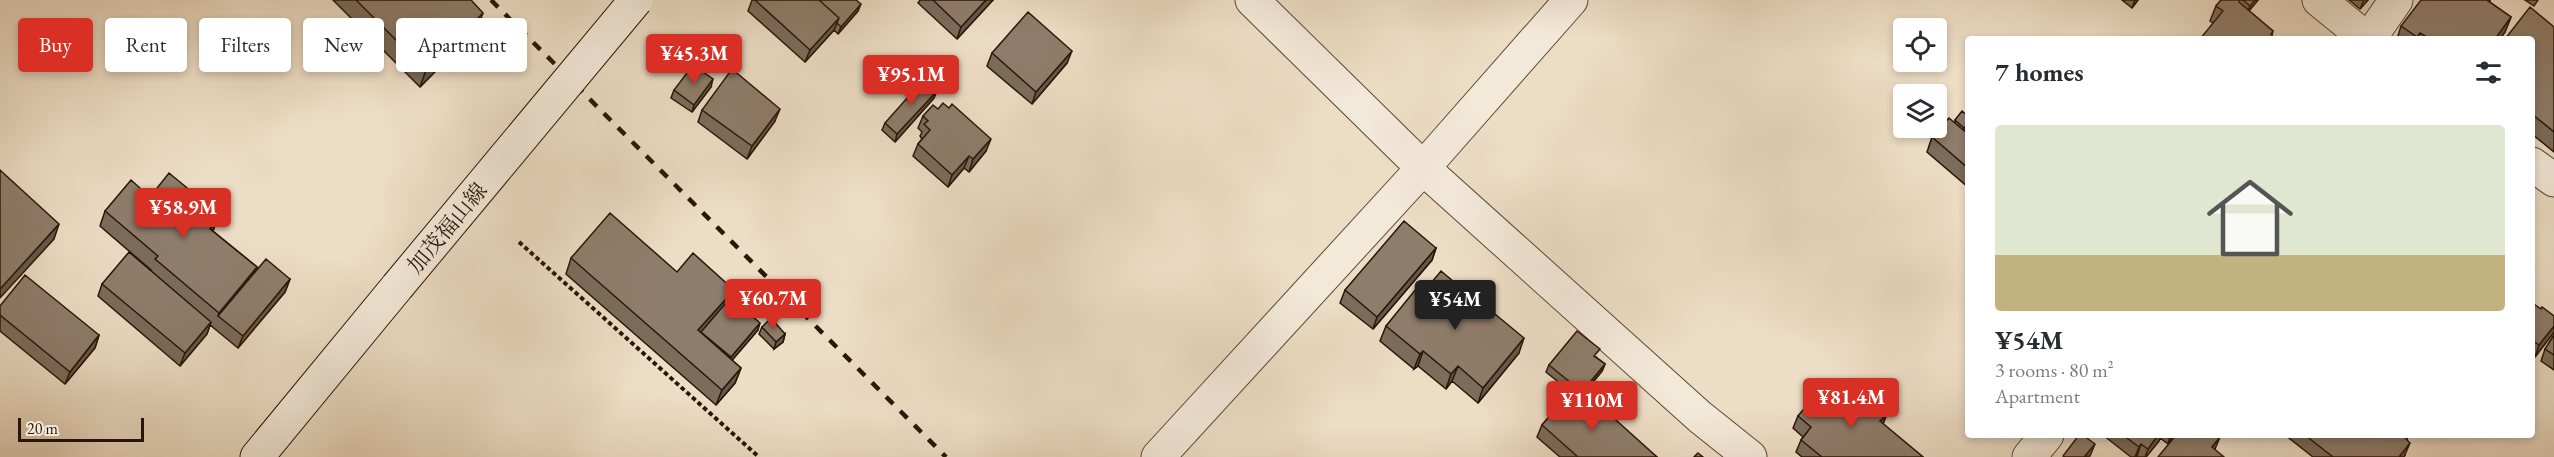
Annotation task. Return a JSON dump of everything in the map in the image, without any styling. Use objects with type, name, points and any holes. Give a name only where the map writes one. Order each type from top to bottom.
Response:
[{"type":"street","name":"加茂福山線","points":[[257,457],[636,0]]},
{"type":"street","points":[[1252,0],[1423,168],[1700,417],[1750,457]]},
{"type":"street","points":[[1158,457],[1423,168],[1571,0]]},
{"type":"street","points":[[2319,0],[2364,36]]},
{"type":"street","points":[[2370,36],[2396,0]]},
{"type":"street","points":[[2029,457],[2045,438]]},
{"type":"path","points":[[519,242],[759,457]]},
{"type":"building","points":[[356,0],[471,0],[483,13],[478,18],[396,18],[396,40],[384,28],[384,18],[374,18]]},
{"type":"building","points":[[755,0],[819,0],[839,18],[810,50]]},
{"type":"building","points":[[819,0],[856,0],[861,4],[841,27],[837,23],[839,18]]},
{"type":"building","points":[[933,0],[986,0],[961,27]]},
{"type":"building","points":[[2221,0],[2240,0],[2239,2],[2273,31],[2272,36],[2202,36],[2223,11],[2216,6]]},
{"type":"building","points":[[2243,0],[2255,0],[2250,6]]},
{"type":"building","points":[[2421,0],[2489,0],[2511,17],[2497,36],[2425,36],[2420,33],[2416,36],[2401,26]]},
{"type":"building","points":[[2530,7],[2554,27],[2554,132],[2535,116],[2535,36],[2507,36]]},
{"type":"building","points":[[1028,12],[1072,51],[1036,92],[992,53]]},
{"type":"building","points":[[693,65],[713,79],[694,105],[674,90]]},
{"type":"building","points":[[732,69],[780,109],[752,146],[702,110]]},
{"type":"building","points":[[924,79],[937,91],[897,134],[885,123]]},
{"type":"building","points":[[943,103],[949,108],[952,104],[991,139],[973,159],[969,156],[952,175],[918,144],[930,130],[924,124],[928,121],[923,116],[933,105],[938,109]]},
{"type":"building","points":[[1962,111],[1965,114],[1965,127],[1964,128],[1955,120]]},
{"type":"building","points":[[1949,118],[1965,131],[1965,165],[1933,138],[1947,138]]},
{"type":"building","points":[[0,170],[59,224],[0,289]]},
{"type":"building","points":[[169,173],[209,206],[205,211],[217,220],[210,229],[257,267],[219,313],[155,259],[158,256],[105,211],[131,180],[150,197]]},
{"type":"building","points":[[610,213],[677,272],[693,253],[734,290],[698,330],[741,368],[722,390],[571,258]]},
{"type":"building","points":[[1404,221],[1436,248],[1377,317],[1345,290]]},
{"type":"building","points":[[129,252],[211,322],[185,353],[102,284]]},
{"type":"building","points":[[266,259],[290,279],[243,336],[218,316]]},
{"type":"building","points":[[1441,271],[1472,297],[1467,303],[1484,316],[1490,310],[1524,338],[1483,388],[1458,366],[1451,374],[1423,351],[1420,354],[1386,326],[1416,289],[1422,294]]},
{"type":"building","points":[[25,275],[99,335],[70,372],[0,315],[0,306]]},
{"type":"building","points":[[731,297],[760,323],[731,357],[701,332]]},
{"type":"building","points":[[2535,305],[2554,316],[2554,326],[2539,345],[2535,342]]},
{"type":"building","points":[[771,318],[785,334],[776,342],[762,327]]},
{"type":"building","points":[[1577,331],[1600,349],[1594,356],[1605,364],[1582,392],[1549,365]]},
{"type":"building","points":[[2554,335],[2554,355],[2545,349]]},
{"type":"building","points":[[1843,388],[1861,402],[1866,396],[1887,414],[1880,421],[1923,457],[1822,457],[1801,440],[1811,427],[1798,416],[1816,394],[1829,405]]},
{"type":"building","points":[[1572,390],[1602,417],[1607,412],[1657,457],[1578,457],[1542,425]]},
{"type":"building","points":[[2077,438],[2087,438],[2095,444],[2084,457],[2063,456]]},
{"type":"building","points":[[2127,438],[2156,438],[2148,449],[2141,444],[2139,447]]},
{"type":"building","points":[[2174,438],[2219,438],[2212,447],[2224,457],[2158,457]]},
{"type":"building","points":[[2309,438],[2405,438],[2410,443],[2399,457],[2333,457]]},
{"type":"railway","points":[[491,0],[946,457]]}]
